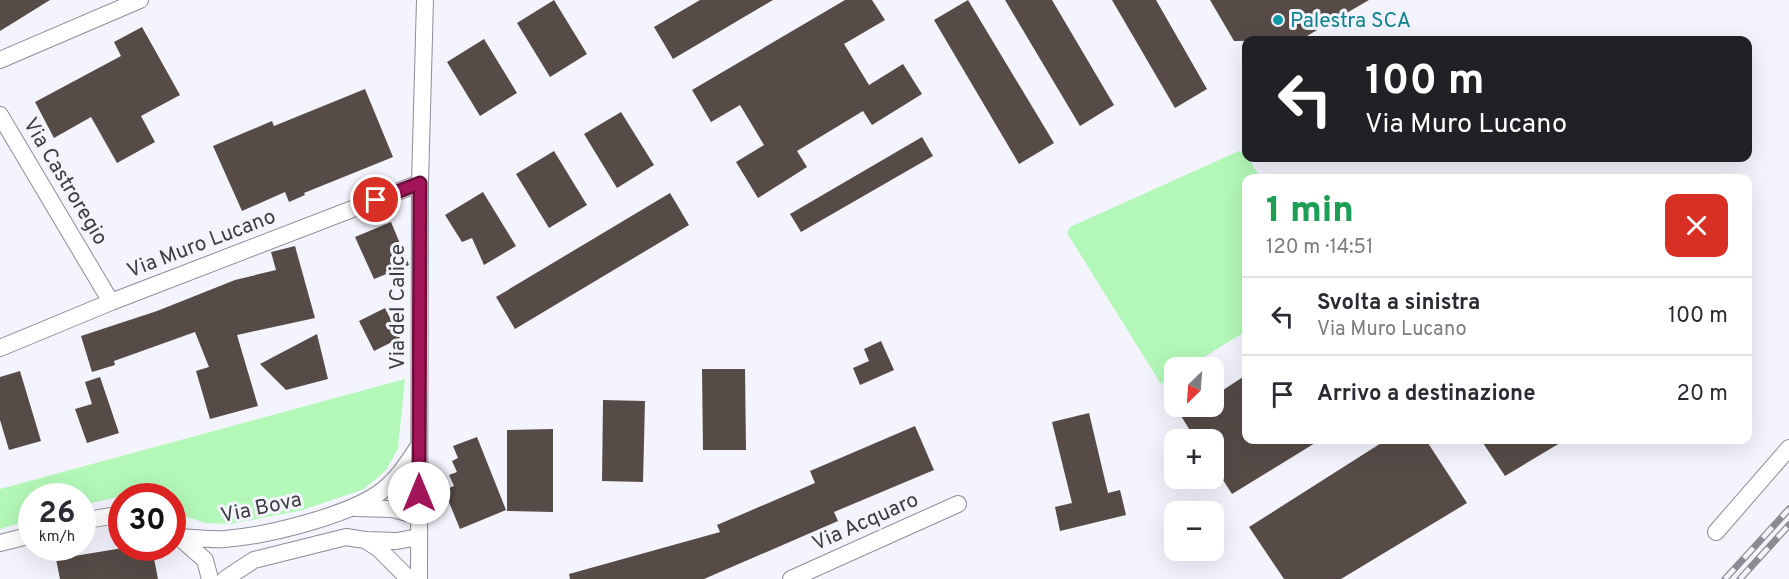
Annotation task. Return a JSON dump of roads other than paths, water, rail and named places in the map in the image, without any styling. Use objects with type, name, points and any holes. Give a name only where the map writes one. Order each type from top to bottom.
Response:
[{"type":"street","points":[[0,60],[140,0]]},
{"type":"street","name":"Via del Calice","points":[[419,579],[420,183],[426,0]]},
{"type":"street","name":"Via Castroregio","points":[[0,115],[111,302]]},
{"type":"street","name":"Via Muro Lucano","points":[[0,348],[111,302],[420,183]]},
{"type":"street","name":"Via Bova","points":[[350,509],[388,486],[403,470],[418,447]]},
{"type":"street","points":[[1716,531],[1789,448]]},
{"type":"street","name":"Via Acquaro","points":[[791,579],[958,504]]},
{"type":"street","name":"Via Bova","points":[[186,536],[217,540],[246,537],[350,509],[382,508],[419,516]]},
{"type":"street","points":[[225,579],[248,562],[341,538],[388,542],[418,537]]},
{"type":"street","points":[[0,543],[18,538]]},
{"type":"street","points":[[365,540],[395,562],[409,579]]},
{"type":"street","name":"Via Bova","points":[[186,544],[205,560],[210,579]]},
{"type":"railway","points":[[1725,579],[1789,509]]},
{"type":"railway","points":[[1740,579],[1789,525]]},
{"type":"place","name":"Palestra SCA","points":[[1278,20]]}]
